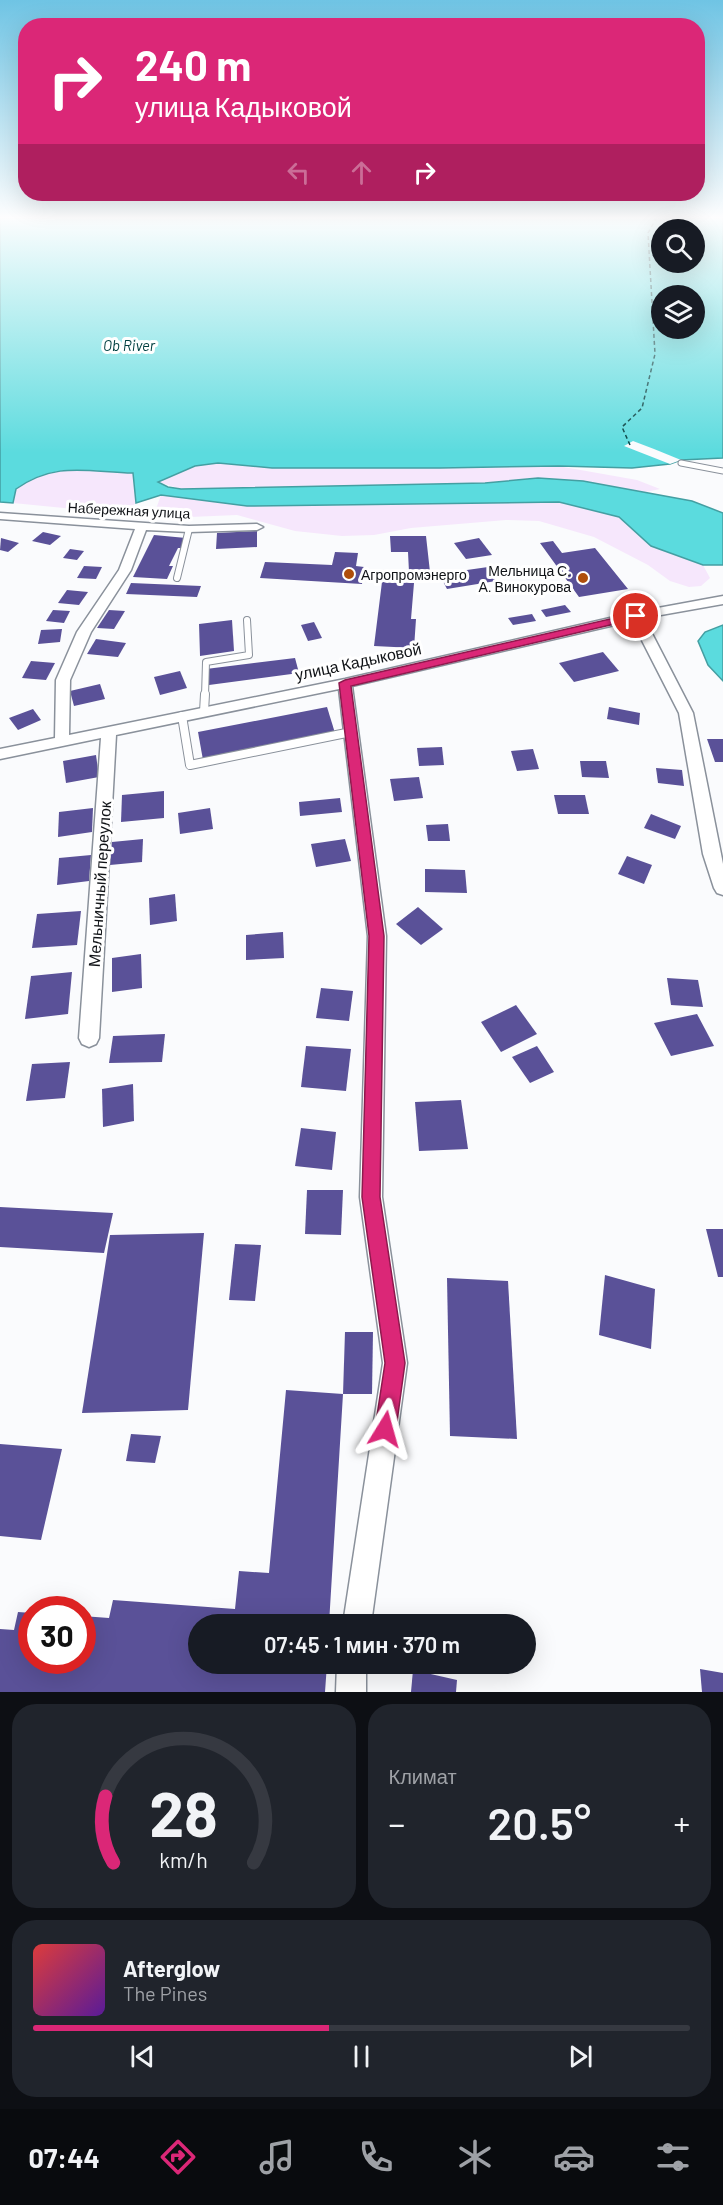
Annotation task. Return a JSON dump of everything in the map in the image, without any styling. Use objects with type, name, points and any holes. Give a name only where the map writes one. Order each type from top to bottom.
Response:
[{"type":"street","name":"Набережная улица","points":[[0,516],[141,527],[189,529],[257,527]]},
{"type":"street","points":[[62,740],[63,680],[84,632],[125,570],[141,527]]},
{"type":"street","name":"улица Кадыковой","points":[[0,754],[345,683],[636,616],[723,600]]},
{"type":"street","points":[[636,616],[686,713],[711,854],[723,888]]},
{"type":"street","points":[[345,683],[377,936],[371,1197],[395,1363],[358,1614]]},
{"type":"street","name":"Мельничный переулок","points":[[89,1038],[109,730]]},
{"type":"street","points":[[351,1674],[351,1692]]},
{"type":"lane","points":[[681,463],[723,471]]},
{"type":"lane","points":[[177,578],[189,529]]},
{"type":"lane","points":[[204,711],[206,662],[249,655],[247,620]]},
{"type":"lane","points":[[182,716],[190,765],[351,732]]},
{"type":"shaded area","points":[[218,463],[272,468],[558,466],[637,480],[660,489],[641,493],[583,481],[538,478],[485,483],[181,489],[158,482],[195,466]]},
{"type":"shaded area","points":[[69,468],[133,473],[136,503],[119,516],[99,516],[74,509],[13,503],[16,489],[34,476]]},
{"type":"shaded area","points":[[161,495],[247,506],[559,502],[619,517],[651,546],[703,565],[710,578],[701,586],[689,587],[670,581],[648,565],[594,537],[539,521],[506,520],[411,528],[374,535],[342,536],[295,531],[237,515],[190,517],[156,509]]},
{"type":"water","name":"Ob River","points":[[0,296],[651,296],[651,339],[705,339],[705,296],[723,296],[723,458],[681,460],[670,464],[632,468],[559,466],[272,468],[218,463],[195,466],[158,482],[168,487],[181,489],[485,483],[538,478],[583,481],[692,501],[723,513],[723,565],[703,565],[651,546],[619,517],[559,502],[247,506],[161,495],[136,503],[133,473],[72,470],[58,471],[31,480],[16,489],[13,503],[0,502]]},
{"type":"water","points":[[723,625],[723,681],[708,665],[698,641],[705,632]]},
{"type":"pier","points":[[633,441],[681,460],[670,464],[624,446]]},
{"type":"building","points":[[257,531],[257,547],[216,549],[217,533]]},
{"type":"building","points":[[43,532],[61,536],[50,545],[32,541]]},
{"type":"building","points":[[154,535],[186,538],[169,566],[173,566],[167,579],[133,577]]},
{"type":"building","points":[[390,536],[426,536],[430,572],[409,572],[408,552],[391,552]]},
{"type":"building","points":[[1,538],[19,543],[8,552],[0,550]]},
{"type":"building","points":[[479,538],[492,555],[466,559],[454,543]]},
{"type":"building","points":[[553,541],[562,553],[595,548],[628,589],[579,597],[540,543]]},
{"type":"building","points":[[70,549],[84,551],[77,560],[63,558]]},
{"type":"building","points":[[335,552],[358,553],[356,566],[364,567],[362,584],[260,578],[265,562],[332,565]]},
{"type":"building","points":[[84,566],[102,567],[96,579],[77,578]]},
{"type":"building","points":[[488,567],[496,581],[447,589],[439,574]]},
{"type":"building","points":[[382,582],[414,583],[411,619],[416,619],[414,648],[374,646]]},
{"type":"building","points":[[131,583],[201,586],[197,597],[126,594]]},
{"type":"building","points":[[67,590],[88,592],[79,605],[58,603]]},
{"type":"building","points":[[565,605],[571,612],[546,617],[541,610]]},
{"type":"building","points":[[53,610],[70,611],[64,623],[46,621]]},
{"type":"building","points":[[109,610],[125,611],[114,629],[97,628]]},
{"type":"building","points":[[532,614],[536,621],[513,625],[508,618]]},
{"type":"building","points":[[232,620],[234,651],[200,656],[199,624]]},
{"type":"building","points":[[314,622],[322,638],[308,641],[301,625]]},
{"type":"building","points":[[62,629],[60,642],[38,644],[41,630]]},
{"type":"building","points":[[96,639],[126,643],[118,657],[87,654]]},
{"type":"building","points":[[603,652],[619,671],[574,682],[559,663]]},
{"type":"building","points":[[295,658],[299,673],[209,685],[206,669]]},
{"type":"building","points":[[31,661],[55,663],[46,680],[22,678]]},
{"type":"building","points":[[180,671],[187,688],[160,695],[154,677]]},
{"type":"building","points":[[100,684],[105,699],[74,706],[70,691]]},
{"type":"building","points":[[327,707],[335,733],[203,760],[198,732]]},
{"type":"building","points":[[609,707],[640,713],[639,725],[607,719]]},
{"type":"building","points":[[33,709],[41,720],[18,730],[9,718]]},
{"type":"building","points":[[707,739],[723,739],[723,762],[715,762]]},
{"type":"building","points":[[442,747],[444,765],[419,766],[417,748]]},
{"type":"building","points":[[533,749],[539,769],[517,771],[511,751]]},
{"type":"building","points":[[96,755],[99,777],[66,783],[63,761]]},
{"type":"building","points":[[580,761],[606,761],[609,778],[582,777]]},
{"type":"building","points":[[656,768],[682,770],[684,786],[658,783]]},
{"type":"building","points":[[419,777],[423,798],[394,801],[390,779]]},
{"type":"building","points":[[164,791],[164,818],[121,822],[122,795]]},
{"type":"building","points":[[554,795],[585,795],[589,814],[558,814]]},
{"type":"building","points":[[340,798],[342,812],[300,816],[299,802]]},
{"type":"building","points":[[93,808],[92,832],[58,837],[59,812]]},
{"type":"building","points":[[210,808],[213,829],[180,834],[178,813]]},
{"type":"building","points":[[651,814],[681,826],[675,839],[644,828]]},
{"type":"building","points":[[448,824],[450,841],[428,841],[426,825]]},
{"type":"building","points":[[143,839],[142,862],[110,865],[112,842]]},
{"type":"building","points":[[345,839],[351,861],[316,867],[311,844]]},
{"type":"building","points":[[91,855],[89,881],[57,885],[59,858]]},
{"type":"building","points":[[627,856],[652,865],[644,884],[618,874]]},
{"type":"building","points":[[425,869],[465,870],[467,893],[425,892]]},
{"type":"building","points":[[175,894],[177,921],[150,925],[149,898]]},
{"type":"building","points":[[418,907],[443,929],[421,945],[396,924]]},
{"type":"building","points":[[81,911],[77,945],[32,948],[37,914]]},
{"type":"building","points":[[283,932],[284,958],[246,960],[246,935]]},
{"type":"building","points":[[141,954],[142,988],[112,992],[112,958]]},
{"type":"building","points":[[72,972],[68,1014],[25,1019],[31,976]]},
{"type":"building","points":[[667,978],[698,980],[703,1007],[671,1005]]},
{"type":"building","points":[[321,988],[353,991],[349,1021],[316,1018]]},
{"type":"building","points":[[516,1005],[537,1034],[501,1052],[481,1022]]},
{"type":"building","points":[[697,1014],[714,1046],[671,1056],[654,1023]]},
{"type":"building","points":[[165,1034],[162,1062],[109,1063],[113,1036]]},
{"type":"building","points":[[306,1046],[351,1049],[346,1091],[301,1087]]},
{"type":"building","points":[[537,1046],[554,1072],[530,1083],[512,1057]]},
{"type":"building","points":[[70,1062],[65,1098],[26,1101],[32,1064]]},
{"type":"building","points":[[133,1084],[134,1121],[103,1127],[102,1089]]},
{"type":"building","points":[[461,1100],[468,1149],[419,1151],[415,1102]]},
{"type":"building","points":[[301,1128],[336,1132],[332,1170],[295,1166]]},
{"type":"building","points":[[307,1190],[343,1190],[341,1235],[305,1234]]},
{"type":"building","points":[[0,1207],[113,1213],[104,1253],[0,1247]]},
{"type":"building","points":[[706,1229],[723,1229],[723,1277],[718,1277]]},
{"type":"building","points":[[204,1233],[188,1410],[82,1413],[110,1235]]},
{"type":"building","points":[[235,1244],[261,1245],[255,1301],[229,1300]]},
{"type":"building","points":[[605,1275],[655,1289],[651,1349],[599,1335]]},
{"type":"building","points":[[447,1278],[508,1281],[517,1439],[450,1436]]},
{"type":"building","points":[[345,1332],[373,1332],[372,1394],[343,1394]]},
{"type":"building","points":[[286,1390],[343,1394],[330,1614],[188,1614],[188,1674],[326,1674],[325,1692],[0,1692],[0,1629],[14,1630],[18,1612],[18,1674],[96,1674],[96,1617],[109,1618],[113,1600],[235,1609],[239,1571],[269,1573]]},
{"type":"building","points":[[131,1434],[161,1436],[155,1463],[126,1461]]},
{"type":"building","points":[[0,1444],[62,1449],[41,1540],[0,1536]]},
{"type":"building","points":[[700,1669],[723,1673],[723,1692],[702,1692]]},
{"type":"building","points":[[413,1674],[431,1674],[457,1680],[456,1692],[411,1692]]},
{"type":"ferry route","points":[[630,445],[622,427],[642,408],[655,354],[652,296]]},
{"type":"place","name":"Агропромэнерго","points":[[349,574]]},
{"type":"place","name":"Мельница С. А. Винокурова","points":[[583,578]]},
{"type":"route","points":[[385,1429],[395,1363],[371,1197],[377,936],[345,683],[636,616]]}]
